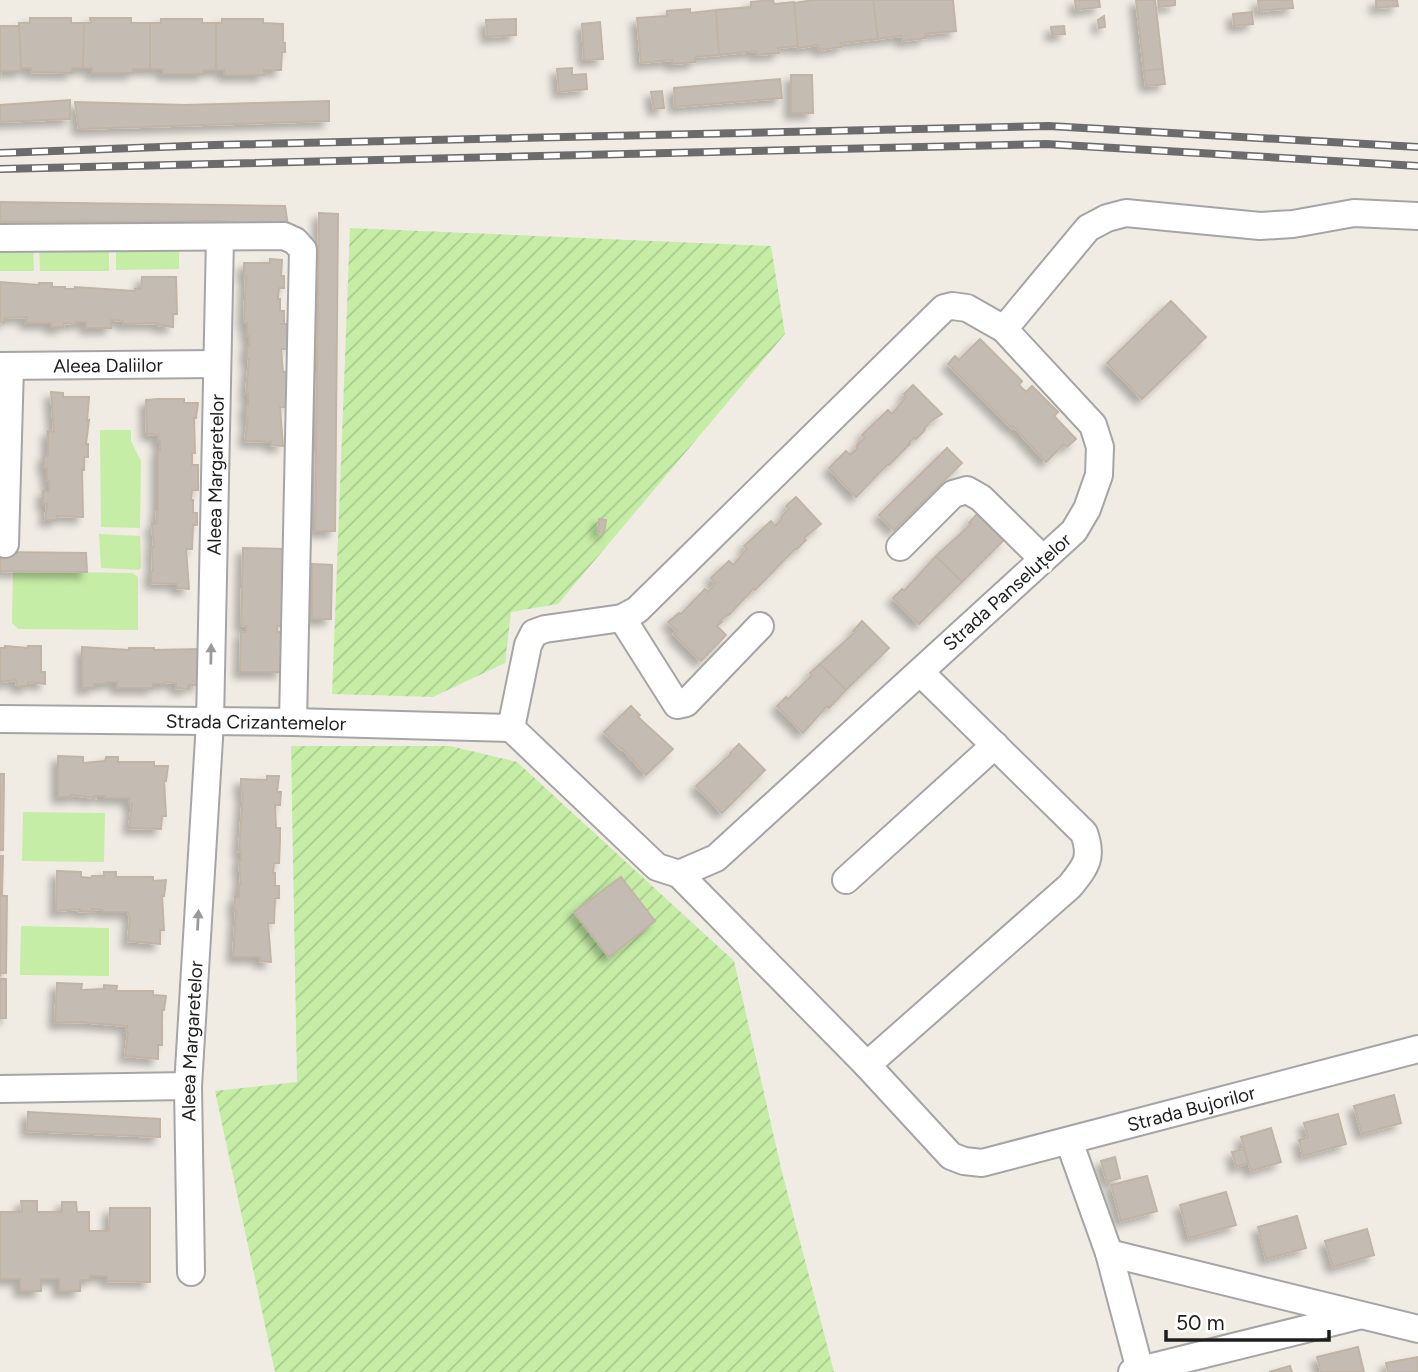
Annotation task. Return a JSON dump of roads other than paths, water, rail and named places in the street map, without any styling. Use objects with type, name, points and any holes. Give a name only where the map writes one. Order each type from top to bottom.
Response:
[{"type":"street","points":[[1004,329],[1088,228],[1107,218],[1126,213],[1260,226],[1293,224],[1354,213],[1418,216]]},
{"type":"street","points":[[0,238],[284,236],[295,241],[303,250],[293,722]]},
{"type":"street","name":"Aleea Margaretelor","points":[[191,1272],[188,1086],[210,722],[220,237]]},
{"type":"street","name":"Strada Panseluțelor","points":[[511,728],[528,645],[534,633],[622,618],[637,610],[944,308],[967,308],[1004,329],[1093,425],[1100,447],[1099,475],[1087,509],[1074,531],[716,858],[679,874]]},
{"type":"street","name":"Aleea Daliilor","points":[[5,366],[217,364]]},
{"type":"street","points":[[5,366],[5,544]]},
{"type":"street","points":[[900,547],[953,494],[967,490],[981,498],[1043,559]]},
{"type":"street","points":[[622,618],[677,705],[686,703],[760,626]]},
{"type":"street","points":[[511,728],[656,867],[679,874],[867,1065],[1070,886],[1086,866],[1090,849],[1084,833],[920,671]]},
{"type":"street","name":"Strada Crizantemelor","points":[[0,719],[293,722],[511,728]]},
{"type":"street","points":[[846,880],[995,745]]},
{"type":"street","name":"Strada Bujorilor","points":[[867,1065],[951,1156],[982,1163],[1418,1049]]},
{"type":"street","points":[[0,1089],[188,1086]]},
{"type":"street","points":[[1069,1141],[1108,1253],[1136,1371],[1362,1315]]},
{"type":"street","points":[[1108,1253],[1418,1329]]},
{"type":"railway","points":[[0,153],[214,145],[1049,126],[1418,147]]},
{"type":"railway","points":[[0,169],[1046,144],[1418,166]]}]
